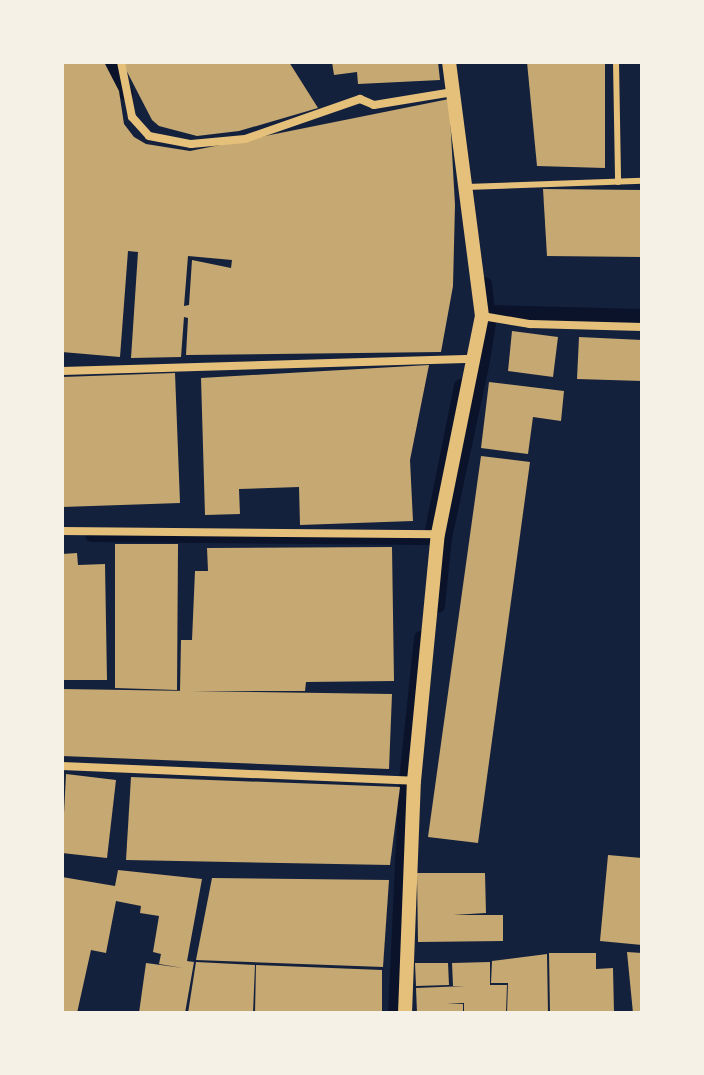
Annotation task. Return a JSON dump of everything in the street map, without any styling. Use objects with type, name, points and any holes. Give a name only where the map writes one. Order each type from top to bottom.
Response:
[{"type":"street","points":[[121,62],[132,117],[149,136],[191,144],[245,139],[360,99],[374,105],[453,92]]},
{"type":"street","points":[[405,1013],[414,781],[438,534],[482,316],[449,62]]},
{"type":"street","points":[[482,316],[530,324],[642,327]]},
{"type":"street","points":[[62,371],[474,359]]},
{"type":"street","points":[[62,531],[438,534]]},
{"type":"street","points":[[62,766],[414,781]]},
{"type":"lane","points":[[616,62],[618,182]]},
{"type":"lane","points":[[466,187],[642,181]]},
{"type":"building","points":[[62,62],[104,62],[119,91],[124,124],[134,137],[146,144],[190,151],[449,99],[455,205],[453,286],[441,352],[186,355],[188,318],[184,317],[181,357],[131,358],[138,252],[128,251],[120,357],[62,352]],"holes":[[[188,256],[232,260],[231,268],[192,260],[189,305],[184,306]]]},
{"type":"building","points":[[122,62],[289,62],[318,108],[239,131],[197,136],[159,126],[152,120]]},
{"type":"building","points":[[332,62],[438,62],[440,80],[358,84],[357,72],[334,75]]},
{"type":"building","points":[[527,62],[605,62],[605,168],[537,166]]},
{"type":"building","points":[[543,189],[642,190],[642,257],[547,256]]},
{"type":"building","points":[[512,331],[558,337],[553,377],[508,371]]},
{"type":"building","points":[[579,337],[642,340],[642,381],[577,379]]},
{"type":"building","points":[[429,365],[410,460],[413,521],[300,525],[299,487],[239,489],[240,514],[205,515],[201,378]]},
{"type":"building","points":[[175,373],[180,503],[62,507],[62,377]]},
{"type":"building","points":[[489,382],[564,391],[561,421],[533,417],[528,454],[481,448]]},
{"type":"building","points":[[481,456],[530,462],[478,843],[428,837]]},
{"type":"building","points":[[115,544],[178,544],[177,690],[115,688]]},
{"type":"building","points":[[392,547],[394,681],[306,682],[305,691],[180,691],[181,640],[192,640],[195,571],[208,571],[207,548]]},
{"type":"building","points":[[77,553],[78,565],[105,564],[107,680],[62,680],[62,554]]},
{"type":"building","points":[[62,689],[392,694],[389,769],[62,756]]},
{"type":"building","points":[[66,774],[116,780],[107,858],[62,853]]},
{"type":"building","points":[[131,777],[400,787],[390,865],[126,860]]},
{"type":"building","points":[[608,855],[642,858],[642,945],[600,941]]},
{"type":"building","points":[[118,870],[202,879],[187,961],[194,962],[185,1013],[139,1013],[146,963],[183,968],[159,964],[161,954],[153,952],[159,916],[140,913],[141,906],[116,901],[106,953],[91,950],[77,1013],[62,1013],[62,877],[115,886]]},
{"type":"building","points":[[417,873],[485,873],[486,913],[453,915],[503,915],[503,941],[418,942]]},
{"type":"building","points":[[212,878],[389,880],[383,967],[196,960]]},
{"type":"building","points":[[627,952],[642,953],[642,1013],[633,1013]]},
{"type":"building","points":[[549,953],[596,953],[596,969],[613,968],[614,1013],[550,1013]]},
{"type":"building","points":[[547,954],[548,1013],[507,1013],[508,983],[491,983],[492,961]]},
{"type":"building","points":[[196,962],[255,965],[253,1013],[188,1013]]},
{"type":"building","points":[[490,962],[490,985],[507,985],[506,1013],[464,1013],[464,1003],[447,1003],[463,1004],[463,1013],[417,1013],[416,988],[465,986],[453,986],[452,963]]},
{"type":"building","points":[[415,963],[448,963],[449,985],[416,986]]},
{"type":"building","points":[[256,965],[382,970],[382,1013],[255,1013]]},
{"type":"waterway","points":[[112,62],[126,94]]},
{"type":"waterway","points":[[438,606],[445,538],[489,322],[485,284]]},
{"type":"waterway","points":[[489,312],[642,316]]},
{"type":"waterway","points":[[432,530],[461,386]]},
{"type":"waterway","points":[[92,535],[431,538]]},
{"type":"waterway","points":[[395,1013],[406,781],[421,638]]}]
